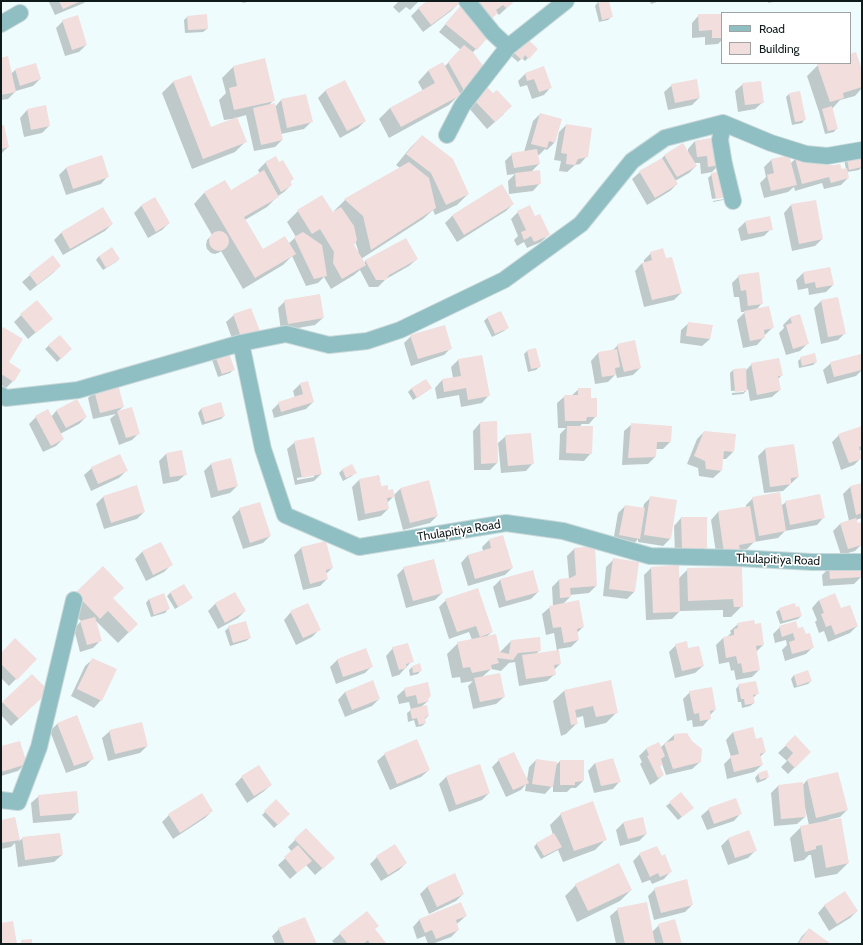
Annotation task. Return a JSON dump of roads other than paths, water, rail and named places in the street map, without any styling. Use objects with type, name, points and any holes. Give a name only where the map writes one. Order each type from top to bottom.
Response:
[{"type":"street","points":[[468,1],[493,33],[508,47]]},
{"type":"street","points":[[447,135],[462,106],[508,47],[566,1]]},
{"type":"street","points":[[1,24],[20,13]]},
{"type":"street","points":[[722,123],[720,140],[733,201]]},
{"type":"street","points":[[1,395],[6,398],[78,390],[241,343],[286,334],[329,345],[367,341],[400,330],[504,280],[581,224],[632,160],[665,138],[722,123],[771,143],[806,154],[827,156],[862,150]]},
{"type":"street","name":"Thulapitiya Road","points":[[241,343],[263,449],[285,515],[359,547],[506,523],[563,531],[650,556],[812,562],[862,562]]},
{"type":"street","points":[[1,800],[18,802],[39,747],[74,600]]}]
